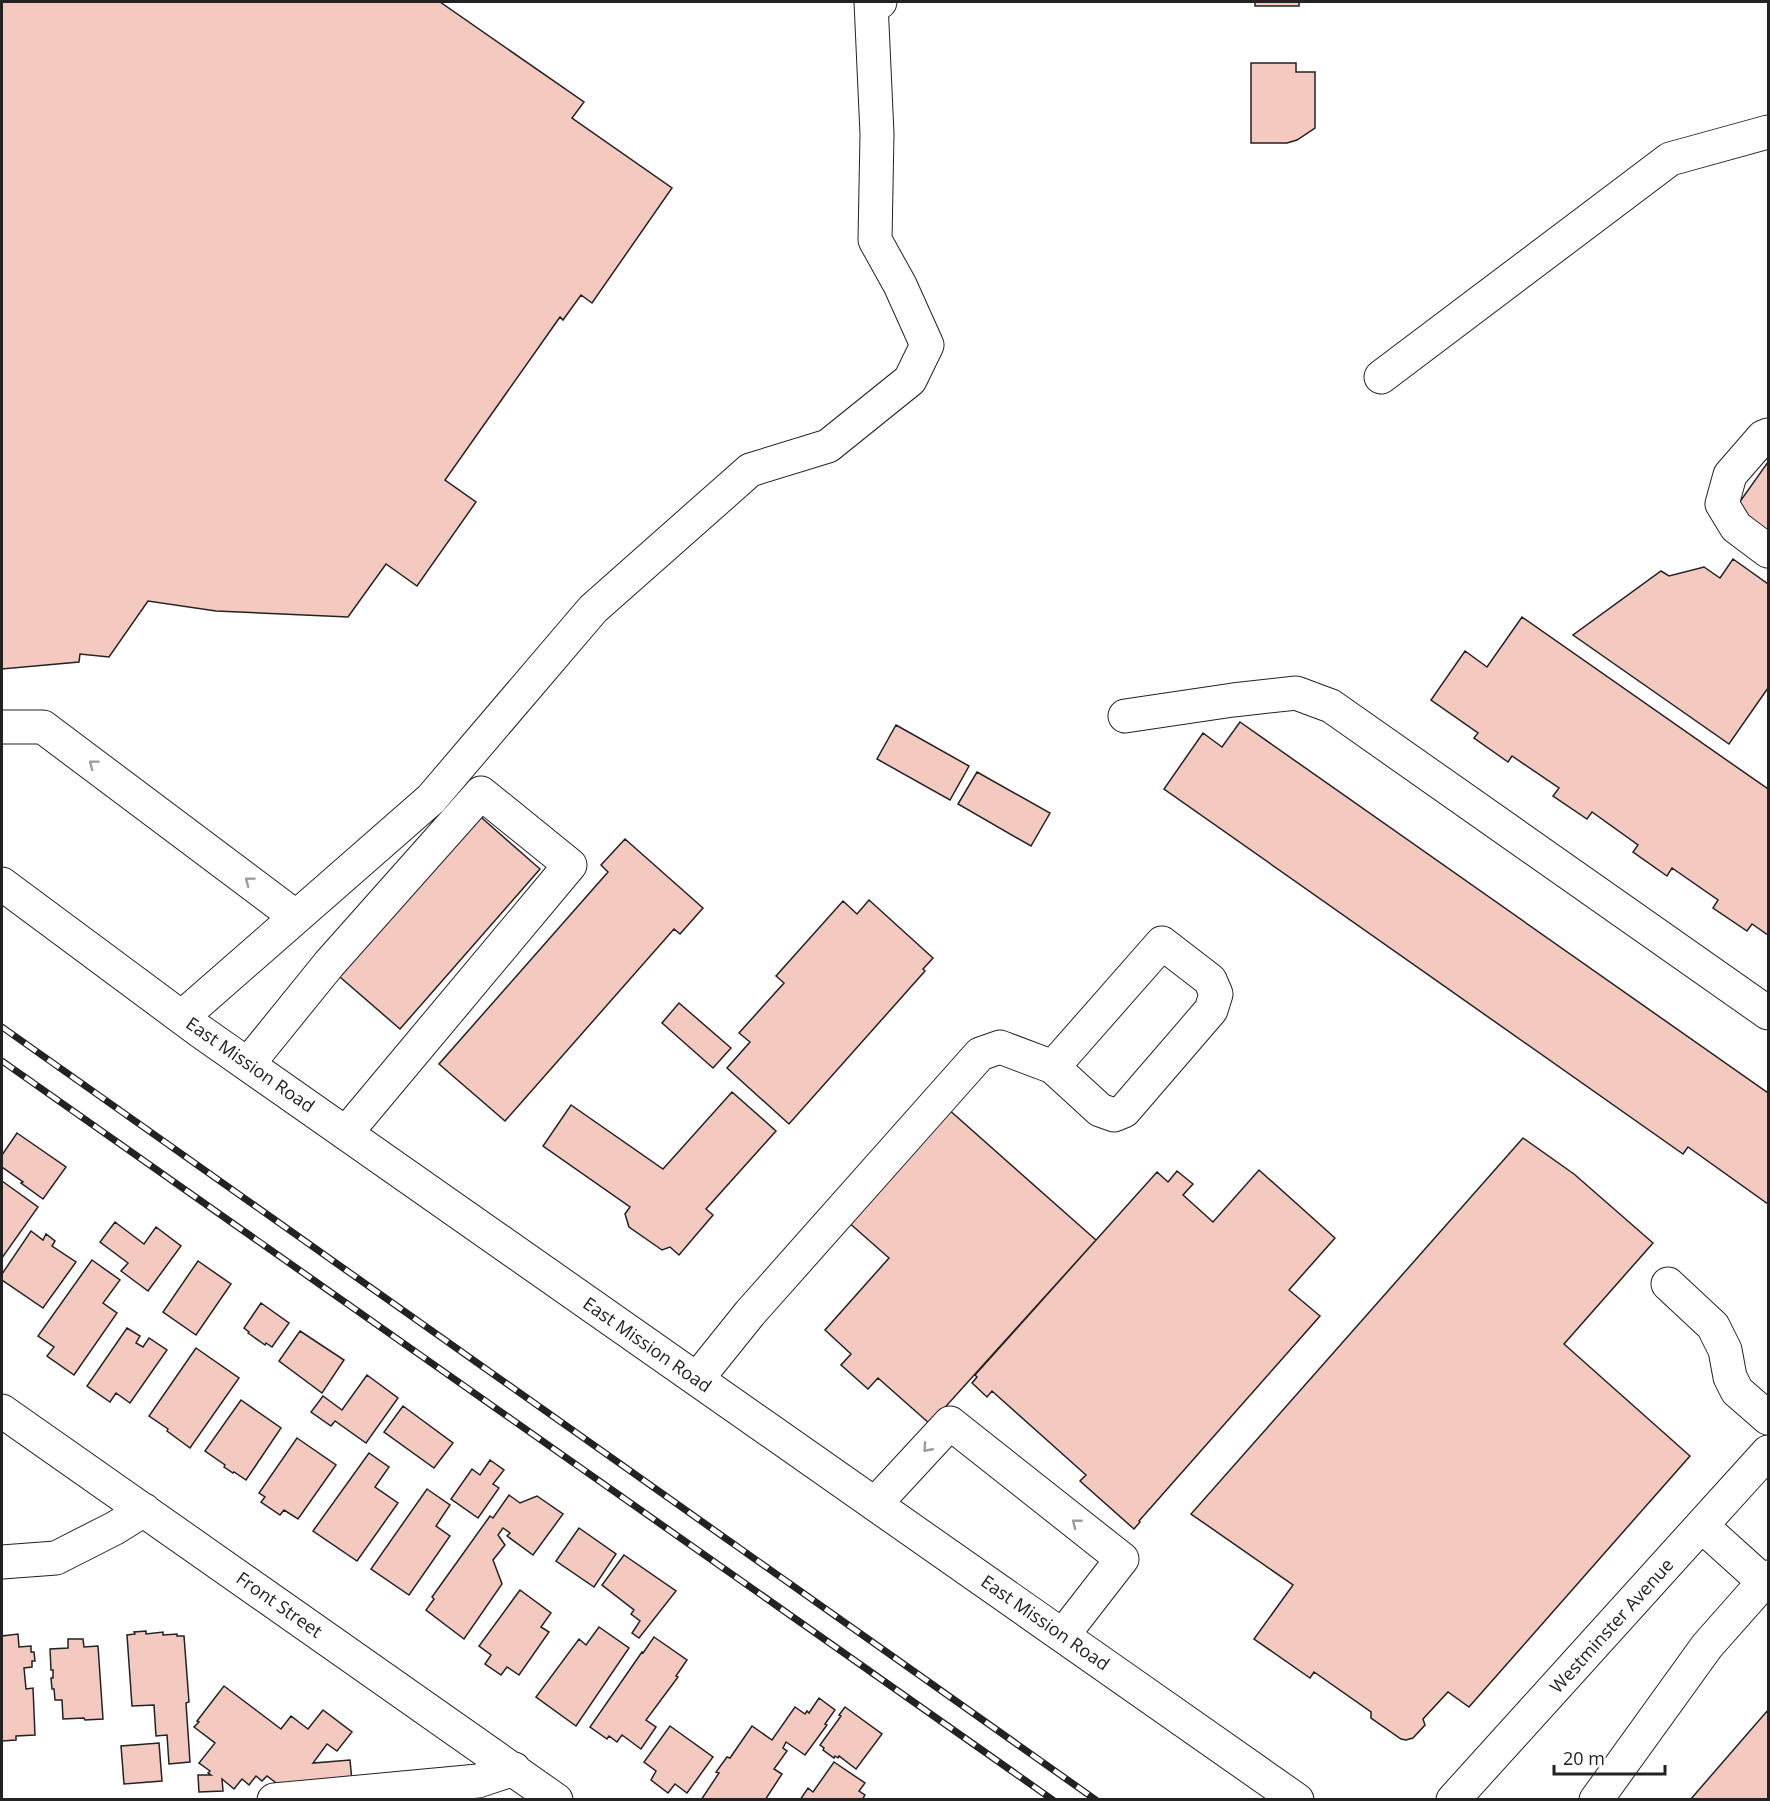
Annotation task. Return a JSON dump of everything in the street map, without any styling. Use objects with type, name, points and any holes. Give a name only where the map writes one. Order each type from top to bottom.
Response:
[{"type":"main road","points":[[182,1017],[431,799],[593,609],[750,470],[828,447],[910,380],[927,345],[900,285],[875,240],[877,134],[871,2],[880,2]]},
{"type":"main road","points":[[1381,377],[1670,159],[1768,132]]},
{"type":"main road","points":[[1768,435],[1763,437],[1730,475],[1722,504],[1736,527],[1768,551]]},
{"type":"main road","points":[[1125,716],[1296,693],[1331,706],[1768,1013]]},
{"type":"main road","points":[[2,727],[43,727],[296,916]]},
{"type":"main road","points":[[248,1064],[329,964],[481,793],[570,865],[346,1133]]},
{"type":"main road","name":"East Mission Road","points":[[2,884],[248,1064],[1297,1800]]},
{"type":"main road","points":[[697,1379],[750,1313],[980,1054],[1000,1047],[1053,1067],[1100,1110],[1114,1115],[1124,1111],[1211,1010],[1216,994],[1210,980],[1162,943],[1053,1067]]},
{"type":"main road","points":[[1668,1284],[1713,1326],[1725,1350],[1730,1377],[1737,1391],[1768,1418]]},
{"type":"main road","name":"Front Street","points":[[2,1411],[556,1800]]},
{"type":"main road","points":[[875,1504],[950,1423],[1122,1559],[1063,1635]]},
{"type":"main road","name":"Westminster Avenue","points":[[1454,1800],[1768,1452]]},
{"type":"main road","points":[[2,1562],[56,1558],[115,1528],[144,1510]]},
{"type":"main road","points":[[1596,1800],[1707,1646],[1766,1580],[1702,1527]]},
{"type":"main road","points":[[274,1800],[478,1781],[514,1769]]},
{"type":"building","points":[[2,2],[440,2],[584,102],[572,118],[672,188],[592,303],[581,295],[563,320],[560,317],[445,480],[476,502],[417,586],[386,564],[348,617],[216,611],[148,601],[109,657],[80,654],[79,662],[2,669]]},
{"type":"building","points":[[1255,2],[1299,2],[1299,6],[1255,6]]},
{"type":"building","points":[[1251,63],[1296,63],[1296,72],[1315,72],[1315,128],[1297,140],[1287,143],[1251,143]]},
{"type":"building","points":[[1768,462],[1768,534],[1734,510]]},
{"type":"building","points":[[1733,559],[1768,584],[1768,688],[1729,744],[1573,635],[1661,571],[1669,576],[1704,567],[1720,578]]},
{"type":"building","points":[[1522,617],[1768,789],[1768,935],[1752,924],[1747,931],[1713,908],[1718,900],[1672,868],[1667,876],[1633,852],[1638,845],[1592,812],[1587,819],[1553,796],[1559,788],[1512,756],[1508,762],[1474,738],[1478,733],[1431,700],[1465,651],[1487,667]]},
{"type":"building","points":[[1240,722],[1768,1093],[1768,1204],[1688,1147],[1683,1154],[1164,789],[1203,733],[1222,747]]},
{"type":"building","points":[[896,725],[969,766],[950,800],[877,759]]},
{"type":"building","points":[[977,772],[1050,813],[1031,846],[958,804]]},
{"type":"building","points":[[474,811],[540,869],[400,1029],[333,971]]},
{"type":"building","points":[[625,839],[703,908],[680,934],[674,929],[505,1121],[439,1064],[608,872],[601,865]]},
{"type":"building","points":[[869,900],[933,958],[923,969],[925,971],[789,1124],[727,1068],[750,1042],[739,1033],[784,983],[776,976],[843,901],[857,914]]},
{"type":"building","points":[[679,1003],[731,1048],[713,1068],[662,1023]]},
{"type":"building","points":[[732,1092],[776,1131],[706,1209],[713,1215],[679,1255],[670,1247],[662,1250],[629,1227],[625,1214],[630,1207],[543,1146],[571,1105],[663,1169]]},
{"type":"building","points":[[947,1108],[1096,1240],[930,1424],[878,1378],[868,1389],[841,1365],[851,1354],[825,1330],[889,1258],[847,1221]]},
{"type":"building","points":[[17,1133],[66,1167],[43,1199],[2,1167],[2,1155]]},
{"type":"building","points":[[1523,1138],[1574,1174],[1653,1243],[1564,1344],[1690,1456],[1469,1707],[1448,1692],[1423,1719],[1425,1725],[1413,1738],[1406,1740],[1401,1739],[1371,1718],[1371,1712],[1314,1672],[1310,1678],[1254,1639],[1293,1585],[1191,1514]]},
{"type":"building","points":[[1259,1170],[1335,1238],[1289,1290],[1320,1316],[1134,1529],[1080,1481],[1086,1475],[992,1391],[987,1397],[972,1383],[977,1377],[975,1375],[1157,1172],[1168,1182],[1177,1171],[1193,1184],[1183,1195],[1213,1222]]},
{"type":"building","points":[[2,1181],[38,1207],[2,1258]]},
{"type":"building","points":[[115,1222],[144,1244],[156,1227],[181,1246],[148,1291],[121,1271],[128,1263],[100,1242]]},
{"type":"building","points":[[31,1231],[43,1240],[46,1234],[55,1241],[52,1246],[76,1262],[43,1308],[2,1280],[2,1274]]},
{"type":"building","points":[[92,1260],[120,1280],[103,1303],[117,1313],[74,1375],[47,1356],[54,1347],[38,1336]]},
{"type":"building","points":[[198,1261],[231,1284],[196,1335],[163,1312]]},
{"type":"building","points":[[261,1303],[289,1323],[272,1347],[266,1343],[265,1345],[244,1328]]},
{"type":"building","points":[[127,1328],[140,1336],[136,1343],[143,1347],[149,1338],[167,1350],[130,1403],[116,1393],[110,1402],[87,1386]]},
{"type":"building","points":[[300,1331],[344,1360],[322,1393],[279,1361]]},
{"type":"building","points":[[196,1348],[239,1378],[190,1448],[149,1416]]},
{"type":"building","points":[[367,1375],[398,1398],[366,1443],[335,1421],[331,1426],[311,1412],[323,1396],[342,1410]]},
{"type":"building","points":[[241,1400],[281,1428],[246,1480],[224,1467],[225,1465],[205,1451]]},
{"type":"building","points":[[403,1406],[453,1443],[434,1468],[384,1432]]},
{"type":"building","points":[[297,1438],[336,1465],[298,1519],[284,1510],[280,1515],[261,1502],[265,1497],[259,1493]]},
{"type":"building","points":[[369,1453],[389,1467],[375,1487],[398,1503],[357,1561],[313,1531]]},
{"type":"building","points":[[490,1460],[504,1470],[493,1484],[499,1488],[478,1518],[451,1499],[472,1469],[480,1475]]},
{"type":"building","points":[[427,1489],[450,1505],[436,1526],[450,1536],[409,1595],[371,1569]]},
{"type":"building","points":[[509,1495],[520,1503],[537,1496],[563,1514],[533,1555],[507,1536],[510,1533],[503,1528],[498,1535],[505,1545],[493,1560],[502,1584],[464,1639],[426,1610],[434,1599],[432,1597],[490,1516],[493,1518]]},
{"type":"building","points":[[579,1528],[616,1554],[594,1587],[556,1561]]},
{"type":"building","points":[[624,1555],[676,1591],[639,1638],[632,1633],[640,1621],[631,1614],[634,1610],[602,1585]]},
{"type":"building","points":[[520,1590],[551,1613],[541,1627],[549,1632],[519,1675],[507,1667],[501,1675],[485,1664],[491,1655],[479,1646]]},
{"type":"building","points":[[599,1627],[629,1648],[576,1726],[536,1697],[579,1639],[586,1645]]},
{"type":"building","points":[[146,1631],[146,1634],[163,1632],[163,1635],[184,1636],[189,1702],[186,1703],[190,1762],[169,1764],[167,1735],[156,1736],[154,1705],[132,1706],[127,1635]]},
{"type":"building","points":[[18,1634],[19,1647],[31,1646],[31,1652],[34,1652],[35,1661],[32,1661],[32,1667],[24,1668],[26,1689],[33,1688],[35,1735],[16,1736],[16,1740],[2,1741],[2,1636]]},
{"type":"building","points":[[654,1637],[687,1660],[676,1676],[678,1677],[646,1720],[656,1727],[641,1749],[622,1735],[617,1742],[609,1736],[607,1739],[590,1727]]},
{"type":"building","points":[[68,1639],[83,1639],[84,1647],[98,1646],[103,1719],[63,1719],[62,1700],[55,1700],[54,1689],[52,1689],[53,1670],[51,1670],[50,1649],[68,1648]]},
{"type":"building","points":[[224,1686],[281,1729],[291,1716],[308,1729],[323,1710],[352,1732],[337,1751],[327,1744],[313,1763],[350,1760],[352,1781],[274,1787],[275,1782],[267,1776],[262,1781],[256,1776],[249,1785],[242,1779],[234,1789],[222,1779],[223,1791],[199,1792],[198,1775],[211,1775],[208,1773],[210,1771],[199,1763],[215,1743],[194,1727]]},
{"type":"building","points":[[819,1698],[835,1710],[805,1755],[786,1742],[783,1748],[787,1751],[774,1769],[782,1774],[765,1800],[701,1800],[719,1773],[716,1772],[727,1757],[730,1758],[752,1726],[772,1740],[795,1707],[805,1714],[807,1711],[809,1713]]},
{"type":"building","points":[[845,1707],[882,1734],[856,1769],[839,1756],[834,1758],[820,1745]]},
{"type":"building","points":[[1768,1710],[1768,1800],[1690,1800]]},
{"type":"building","points":[[670,1726],[713,1757],[687,1793],[675,1784],[668,1793],[651,1780],[656,1771],[644,1762]]},
{"type":"building","points":[[159,1743],[162,1781],[124,1784],[121,1746]]},
{"type":"building","points":[[834,1762],[865,1783],[859,1791],[865,1795],[862,1800],[800,1800],[808,1788],[813,1792]]},
{"type":"railway","points":[[2,1027],[1096,1800]]},
{"type":"railway","points":[[2,1061],[1053,1800]]}]
